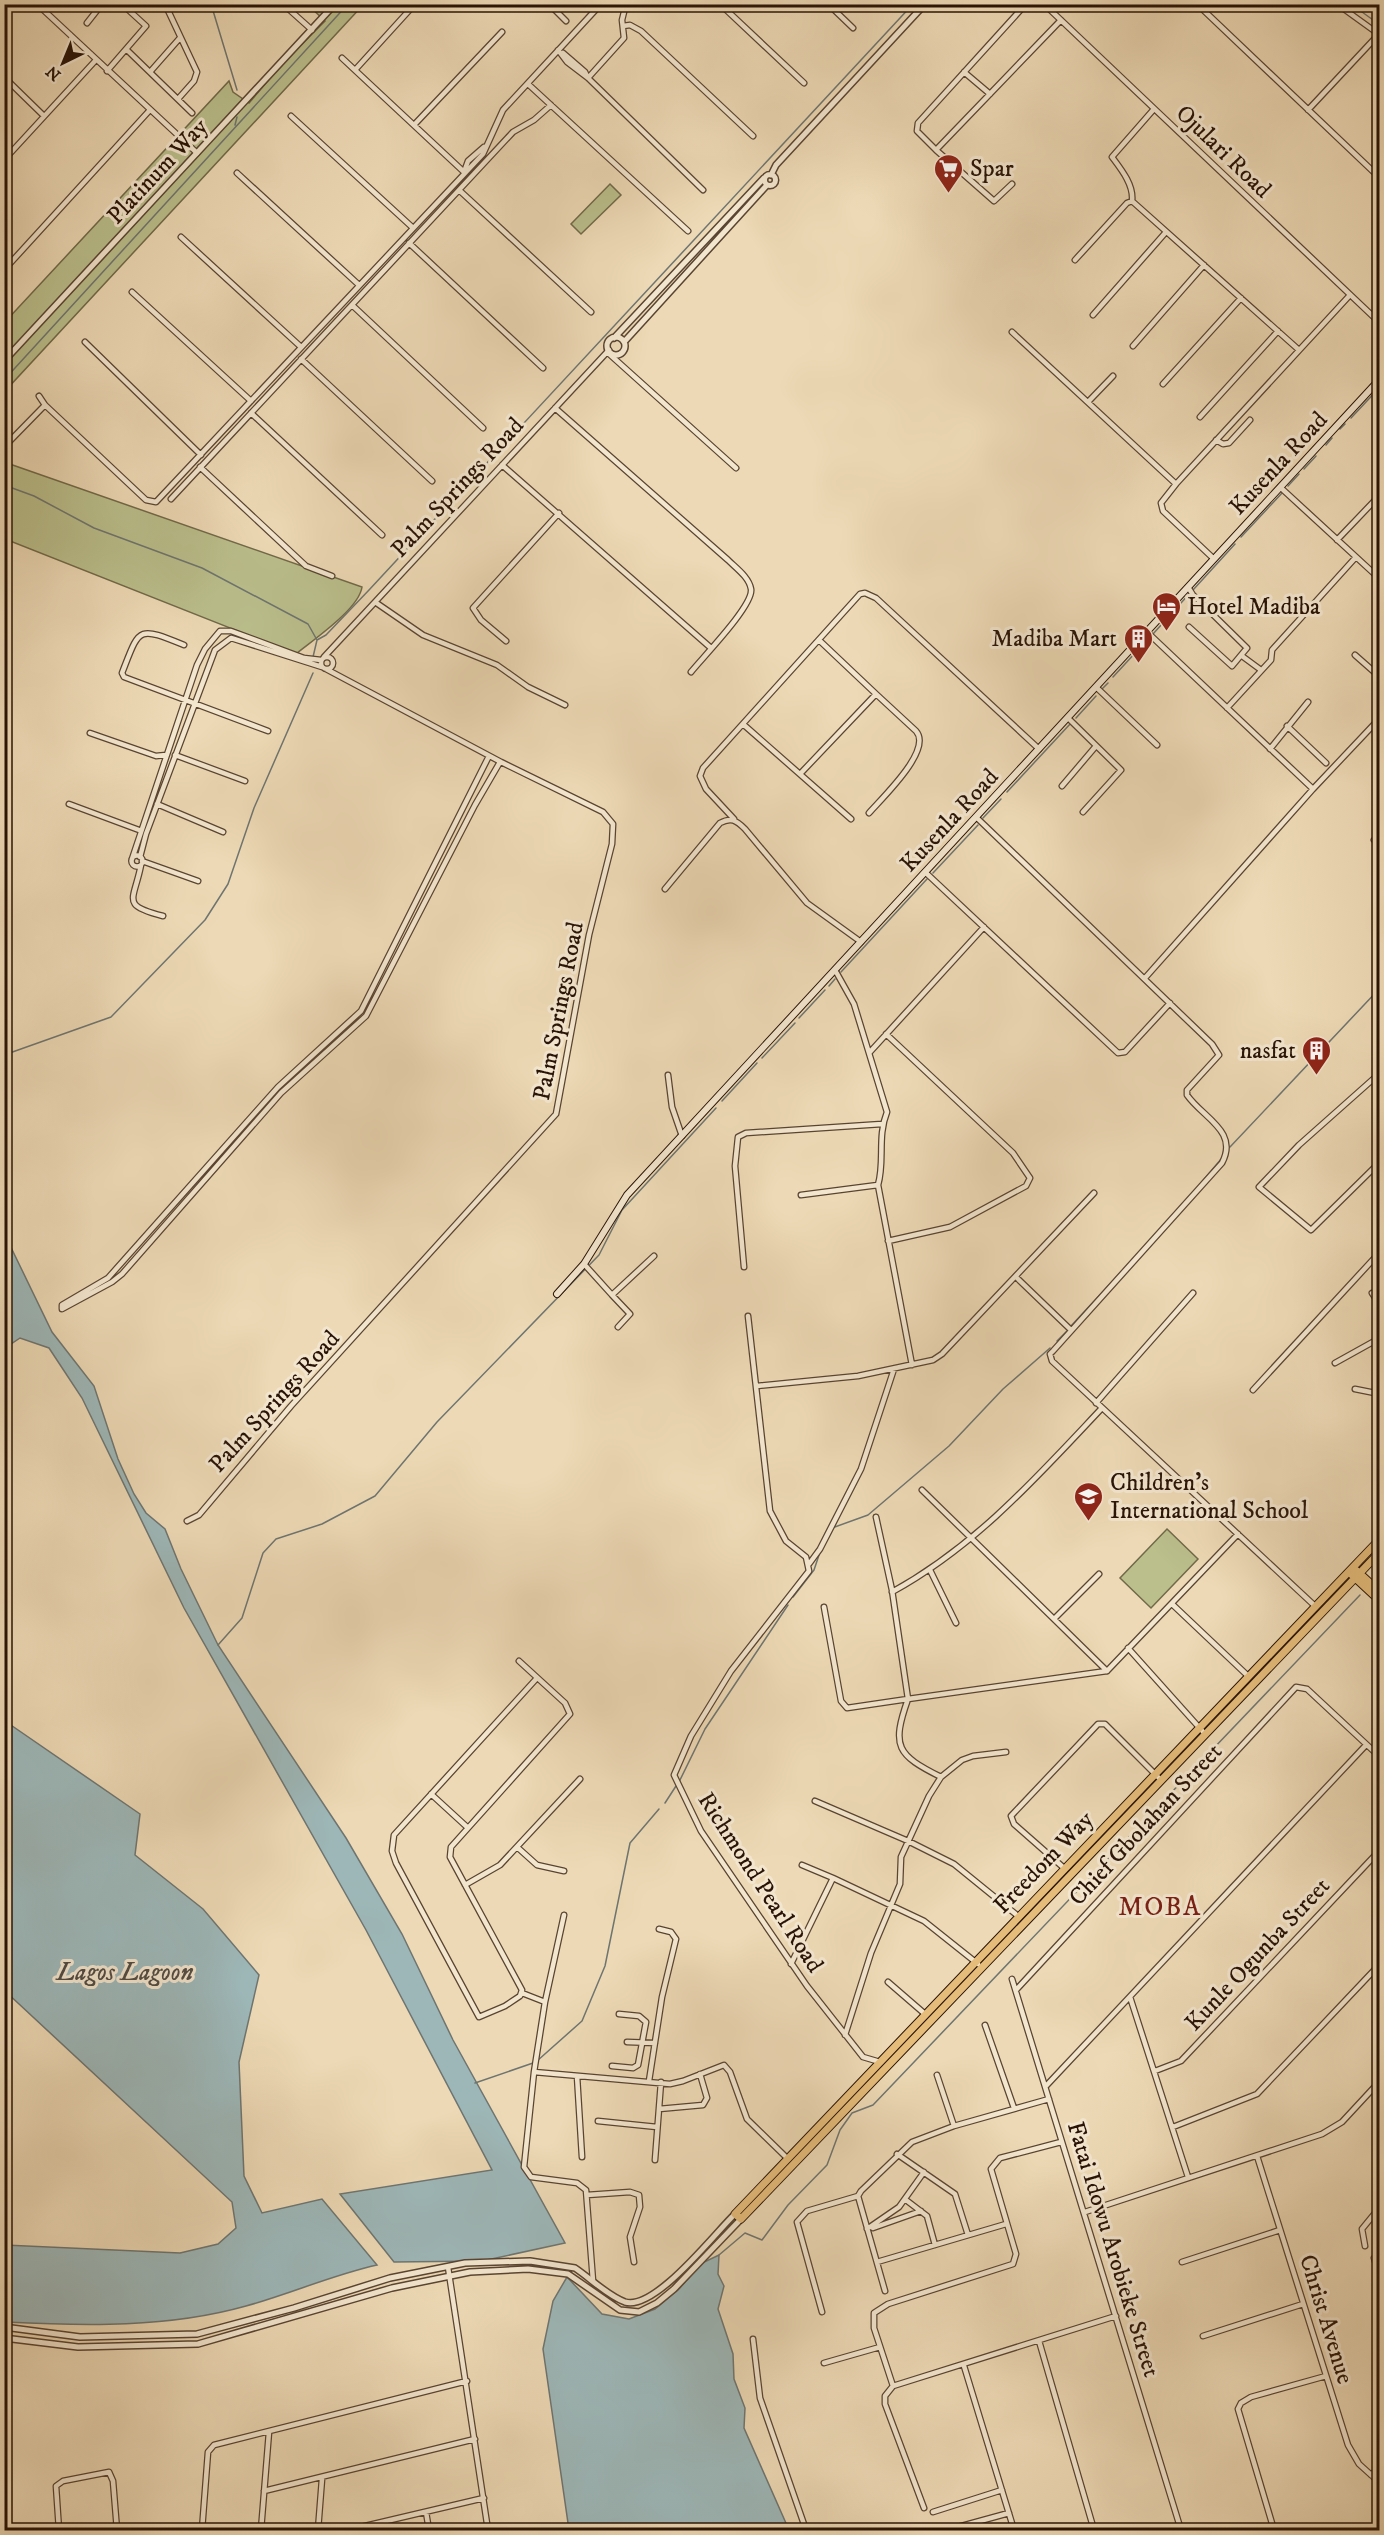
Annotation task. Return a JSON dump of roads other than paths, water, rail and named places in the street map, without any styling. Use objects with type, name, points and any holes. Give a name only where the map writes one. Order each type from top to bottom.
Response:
[{"type":"highway","points":[[1369,4],[1380,12]]},
{"type":"main road","name":"Kusenla Road","points":[[557,1294],[586,1268],[616,1208],[710,1102],[926,872],[1380,379]]},
{"type":"main road","name":"Freedom Way","points":[[738,2217],[787,2158],[1380,1539]]},
{"type":"main road","name":"Freedom Way","points":[[738,2217],[982,1967],[1380,1552]]},
{"type":"main road","points":[[1350,1569],[1380,1601]]},
{"type":"main road","points":[[1357,1576],[1380,1592]]},
{"type":"street","points":[[37,4],[95,61],[197,153]]},
{"type":"street","points":[[87,23],[102,4]]},
{"type":"street","points":[[107,71],[146,27],[122,4]]},
{"type":"street","points":[[165,4],[197,77],[178,99]]},
{"type":"street","points":[[283,4],[312,30]]},
{"type":"street","name":"Platinum Way","points":[[4,361],[336,4]]},
{"type":"street","points":[[355,70],[415,4]]},
{"type":"street","points":[[549,4],[566,21]]},
{"type":"street","points":[[39,396],[45,405],[150,503],[158,501],[412,227],[483,154],[503,110],[601,4]]},
{"type":"street","points":[[588,78],[622,43],[622,14],[626,4]]},
{"type":"street","points":[[720,4],[804,83]]},
{"type":"street","points":[[828,4],[853,28]]},
{"type":"street","points":[[608,351],[621,354],[625,347],[624,342],[766,182],[776,165],[925,4]]},
{"type":"street","points":[[1012,184],[994,201],[936,150],[916,128],[1026,4]]},
{"type":"street","name":"Ojulari Road","points":[[1044,4],[1380,323]]},
{"type":"street","points":[[1197,4],[1380,178]]},
{"type":"street","points":[[1308,110],[1379,35],[1337,4]]},
{"type":"street","points":[[936,150],[1061,20]]},
{"type":"street","points":[[623,26],[630,25],[641,31],[753,136]]},
{"type":"street","points":[[414,125],[501,32]]},
{"type":"street","points":[[150,72],[179,39]]},
{"type":"street","points":[[127,50],[192,113]]},
{"type":"street","points":[[558,50],[585,72],[588,78],[703,190]]},
{"type":"street","points":[[342,58],[464,172]]},
{"type":"street","points":[[4,160],[95,61]]},
{"type":"street","points":[[964,72],[990,94]]},
{"type":"street","points":[[4,77],[44,116]]},
{"type":"street","points":[[528,84],[688,231]]},
{"type":"street","points":[[171,499],[513,132],[534,120],[551,105]]},
{"type":"street","points":[[1154,109],[1112,157],[1128,182],[1132,192],[1132,201],[1299,350]]},
{"type":"street","points":[[4,270],[149,111]]},
{"type":"street","points":[[291,116],[412,227]]},
{"type":"street","points":[[237,173],[359,285]]},
{"type":"street","points":[[608,351],[609,341],[766,182],[774,182],[771,175]]},
{"type":"street","points":[[459,190],[591,312]]},
{"type":"street","points":[[1075,260],[1126,203],[1132,201]]},
{"type":"street","points":[[1093,315],[1166,232]]},
{"type":"street","points":[[181,237],[301,347]]},
{"type":"street","points":[[409,243],[543,368]]},
{"type":"street","points":[[1133,346],[1204,265]]},
{"type":"street","points":[[132,292],[251,401]]},
{"type":"street","points":[[1214,559],[1161,507],[1164,498],[1350,295]]},
{"type":"street","points":[[1163,384],[1241,298]]},
{"type":"street","points":[[352,305],[483,428]]},
{"type":"street","points":[[1200,417],[1278,331]]},
{"type":"street","points":[[1012,332],[1176,484]]},
{"type":"street","points":[[614,338],[624,342]]},
{"type":"street","points":[[85,342],[201,455]]},
{"type":"street","points":[[608,351],[736,468]]},
{"type":"street","name":"Palm Springs Road","points":[[323,659],[608,351]]},
{"type":"street","points":[[302,359],[432,481]]},
{"type":"street","points":[[1088,402],[1113,376]]},
{"type":"street","points":[[4,447],[45,405]]},
{"type":"street","points":[[555,408],[728,560],[747,580],[752,593],[747,602],[691,672]]},
{"type":"street","points":[[251,413],[382,535]]},
{"type":"street","points":[[1216,440],[1223,444],[1229,443],[1250,420]]},
{"type":"street","points":[[502,465],[711,648]]},
{"type":"street","points":[[200,467],[306,566],[332,576]]},
{"type":"street","points":[[1280,488],[1380,579]]},
{"type":"street","points":[[1337,540],[1380,495]]},
{"type":"street","points":[[506,641],[481,620],[473,608],[559,513]]},
{"type":"street","points":[[1227,708],[1271,660],[1272,650],[1356,557]]},
{"type":"street","points":[[1188,587],[1193,595],[1247,648],[1232,666],[1189,627]]},
{"type":"street","points":[[861,942],[807,903],[745,829],[706,789],[700,776],[704,768],[860,594],[871,594],[1039,749]]},
{"type":"street","points":[[375,602],[423,635],[497,665],[528,687],[566,705]]},
{"type":"street","points":[[184,645],[150,631],[144,632],[135,642],[122,673],[124,677],[268,730]]},
{"type":"street","points":[[139,874],[132,859],[139,831],[197,665],[220,631],[231,631],[304,658],[332,659]]},
{"type":"street","points":[[1147,632],[1312,789]]},
{"type":"street","name":"Palm Springs Road","points":[[187,1521],[199,1515],[291,1406],[552,1120],[559,1107],[590,935],[610,853],[614,824],[603,812],[500,762],[337,677],[324,668],[231,638],[215,650],[194,703]]},
{"type":"street","points":[[820,641],[920,735],[921,745],[903,774],[869,813]]},
{"type":"street","points":[[332,650],[333,666],[337,677]]},
{"type":"street","points":[[1355,655],[1380,677]]},
{"type":"street","points":[[1242,656],[1261,670]]},
{"type":"street","points":[[323,659],[324,668],[333,666]]},
{"type":"street","points":[[1096,687],[1157,745]]},
{"type":"street","points":[[800,774],[876,694]]},
{"type":"street","points":[[1270,749],[1308,702]]},
{"type":"street","points":[[163,916],[139,910],[132,897],[158,804],[194,703]]},
{"type":"street","points":[[1068,718],[1121,770],[1083,812]]},
{"type":"street","points":[[1145,978],[1312,789],[1380,718]]},
{"type":"street","points":[[744,724],[850,819]]},
{"type":"street","points":[[1287,726],[1326,763]]},
{"type":"street","points":[[90,733],[148,753],[166,755]]},
{"type":"street","points":[[1062,786],[1096,746]]},
{"type":"street","points":[[175,755],[245,782]]},
{"type":"street","points":[[489,756],[361,1011],[278,1087],[108,1278],[62,1305],[62,1309],[112,1282],[122,1274],[281,1093],[366,1016],[475,805],[500,762]]},
{"type":"street","points":[[476,779],[487,786]]},
{"type":"street","points":[[69,804],[139,831]]},
{"type":"street","points":[[158,804],[223,832]]},
{"type":"street","points":[[976,817],[1217,1049],[1217,1059],[1188,1090],[1187,1095],[1226,1137],[1227,1152],[1222,1163],[1050,1354],[1052,1361],[1315,1606]]},
{"type":"street","points":[[665,889],[720,823],[727,819],[734,819]]},
{"type":"street","points":[[1374,840],[1380,834]]},
{"type":"street","points":[[132,859],[135,856],[141,861],[198,881]]},
{"type":"street","points":[[134,866],[141,861]]},
{"type":"street","points":[[926,872],[1118,1053],[1125,1052],[1170,1003]]},
{"type":"street","points":[[870,1052],[984,927]]},
{"type":"street","points":[[835,970],[854,1004],[887,1112],[882,1124],[879,1149],[882,1171],[878,1185],[912,1365]]},
{"type":"street","points":[[886,1034],[1012,1153],[1030,1178],[1026,1186],[950,1227],[888,1241]]},
{"type":"street","points":[[1380,1073],[1299,1145],[1259,1188],[1311,1230],[1380,1162]]},
{"type":"street","points":[[668,1075],[672,1107],[682,1136]]},
{"type":"street","points":[[744,1267],[735,1166],[738,1137],[746,1133],[882,1124]]},
{"type":"street","points":[[801,1194],[878,1185]]},
{"type":"street","points":[[758,1386],[858,1376],[912,1365],[942,1354],[1017,1278],[1094,1193]]},
{"type":"street","points":[[1253,1390],[1380,1252]]},
{"type":"street","points":[[612,1295],[654,1256]]},
{"type":"street","points":[[586,1268],[630,1314],[618,1328]]},
{"type":"street","points":[[1017,1278],[1071,1330]]},
{"type":"street","points":[[1096,1403],[1193,1293]]},
{"type":"street","points":[[1372,1293],[1380,1305]]},
{"type":"street","points":[[748,1316],[758,1386],[770,1511],[786,1541],[806,1557],[809,1564]]},
{"type":"street","points":[[1335,1363],[1380,1338]]},
{"type":"street","points":[[809,1564],[820,1549],[861,1469],[894,1369]]},
{"type":"street","points":[[1355,1389],[1380,1394]]},
{"type":"street","points":[[892,1592],[930,1570],[971,1540],[1011,1504],[1102,1408]]},
{"type":"street","points":[[922,1490],[1107,1671]]},
{"type":"street","points":[[876,1517],[892,1592],[908,1699],[899,1725],[904,1754],[914,1763],[941,1776]]},
{"type":"street","points":[[824,1607],[841,1701],[847,1708],[1107,1671],[1238,1534]]},
{"type":"street","name":"Richmond Pearl Road","points":[[809,1564],[809,1571],[730,1671],[691,1736],[674,1775],[701,1831],[792,1964],[862,2057],[880,2062]]},
{"type":"street","points":[[930,1570],[956,1623]]},
{"type":"street","points":[[1054,1619],[1099,1574]]},
{"type":"street","points":[[1172,1604],[1247,1676]]},
{"type":"street","points":[[1128,1648],[1205,1734]]},
{"type":"street","points":[[519,1661],[565,1703],[569,1708],[568,1719],[454,1840],[449,1853],[522,1993],[545,2002]]},
{"type":"street","points":[[522,1993],[505,2006],[479,2017],[396,1863],[392,1851],[394,1835],[537,1678]]},
{"type":"street","name":"Chief Gbolahan Street","points":[[1016,1990],[1292,1691],[1302,1686],[1366,1744]]},
{"type":"street","points":[[1064,1868],[1014,1824],[1011,1818],[1013,1813],[1065,1758],[1102,1723],[1161,1779]]},
{"type":"street","points":[[1046,2086],[1366,1744],[1380,1757]]},
{"type":"street","points":[[845,2036],[871,1953],[901,1878],[901,1857],[941,1776],[973,1756],[1006,1752]]},
{"type":"street","points":[[465,1885],[495,1869],[580,1779]]},
{"type":"street","points":[[431,1794],[467,1827]]},
{"type":"street","points":[[815,1801],[908,1841],[954,1864],[1018,1916]]},
{"type":"street","points":[[517,1847],[537,1865],[564,1872]]},
{"type":"street","name":"Kunle Ogunba Street","points":[[1155,2071],[1181,2061],[1380,1850]]},
{"type":"street","points":[[802,1865],[924,1921],[982,1967]]},
{"type":"street","points":[[792,1964],[833,1878]]},
{"type":"street","points":[[564,1915],[545,2002],[534,2072],[524,2167],[528,2176],[534,2179],[577,2183],[586,2190],[593,2281]]},
{"type":"street","points":[[649,2081],[676,1939],[671,1932],[659,1929]]},
{"type":"street","points":[[1173,2127],[1257,2094],[1380,1965]]},
{"type":"street","name":"Fatai Idowu Arobieke Street","points":[[1012,1979],[1181,2530]]},
{"type":"street","points":[[888,1982],[925,2014]]},
{"type":"street","points":[[1130,1997],[1188,2177]]},
{"type":"street","points":[[612,2066],[636,2067],[646,2022],[644,2018],[619,2014]]},
{"type":"street","points":[[985,2025],[1014,2108]]},
{"type":"street","points":[[627,2042],[655,2043]]},
{"type":"street","points":[[534,2072],[676,2083],[719,2065],[726,2066],[747,2119],[787,2158]]},
{"type":"street","points":[[659,2109],[703,2106],[707,2098],[700,2073]]},
{"type":"street","points":[[937,2075],[954,2126]]},
{"type":"street","points":[[577,2076],[582,2157]]},
{"type":"street","points":[[1085,2212],[1333,2129],[1380,2081]]},
{"type":"street","points":[[654,2160],[661,2082]]},
{"type":"street","points":[[822,2312],[797,2222],[807,2211],[858,2196],[897,2154],[912,2142],[954,2126],[1049,2099]]},
{"type":"street","points":[[598,2121],[657,2127]]},
{"type":"street","points":[[893,2386],[873,2320],[878,2309],[1013,2264],[1016,2254],[991,2176],[993,2163],[1000,2158],[1061,2142]]},
{"type":"street","points":[[897,2154],[955,2194],[968,2235]]},
{"type":"street","name":"Christ Avenue","points":[[1257,2156],[1353,2456],[1380,2483]]},
{"type":"street","points":[[867,2229],[906,2200],[924,2172]]},
{"type":"street","points":[[587,2195],[630,2192],[639,2195],[640,2207],[630,2237],[634,2262]]},
{"type":"street","points":[[858,2196],[885,2291]]},
{"type":"street","points":[[906,2200],[927,2216],[935,2245]]},
{"type":"street","points":[[1365,2246],[1362,2229],[1380,2207]]},
{"type":"street","points":[[867,2229],[921,2211]]},
{"type":"street","points":[[4,2327],[80,2337],[197,2334],[294,2308],[390,2278],[465,2263],[530,2261],[567,2265],[622,2301],[639,2303],[652,2296],[738,2217]]},
{"type":"street","points":[[4,2338],[78,2346],[198,2344],[392,2288],[470,2272],[528,2269],[573,2277],[620,2310],[639,2312],[657,2303],[738,2217]]},
{"type":"street","points":[[877,2262],[1006,2224]]},
{"type":"street","points":[[1182,2262],[1280,2230]]},
{"type":"street","points":[[1374,2258],[1380,2278]]},
{"type":"street","points":[[448,2267],[488,2530]]},
{"type":"street","points":[[652,2296],[657,2303]]},
{"type":"street","points":[[1203,2336],[1303,2304]]},
{"type":"street","points":[[924,2508],[885,2404],[885,2396],[893,2386],[964,2366],[1116,2316]]},
{"type":"street","points":[[753,2339],[760,2398],[806,2530]]},
{"type":"street","points":[[1039,2341],[1094,2530]]},
{"type":"street","points":[[824,2363],[880,2347]]},
{"type":"street","points":[[964,2366],[1014,2530]]},
{"type":"street","points":[[1274,2530],[1238,2409],[1240,2403],[1251,2397],[1326,2376]]},
{"type":"street","points":[[202,2530],[208,2452],[221,2442],[466,2382]]},
{"type":"street","points":[[261,2530],[269,2432]]},
{"type":"street","points":[[264,2492],[475,2439]]},
{"type":"street","points":[[1371,2475],[1380,2467]]},
{"type":"street","points":[[59,2530],[56,2486],[63,2481],[109,2472],[113,2481],[117,2530]]},
{"type":"street","points":[[318,2530],[322,2479]]},
{"type":"street","points":[[933,2512],[1002,2490]]},
{"type":"street","points":[[348,2530],[368,2529],[484,2498]]},
{"type":"street","points":[[426,2512],[429,2530]]},
{"type":"street","points":[[947,2530],[1009,2512]]},
{"type":"water","points":[[4,1233],[52,1332],[94,1386],[118,1459],[134,1494],[146,1513],[165,1529],[181,1569],[218,1645],[346,1838],[402,1934],[453,2040],[565,2243],[482,2261],[394,2262],[340,2194],[492,2170],[366,1930],[184,1608],[82,1398],[49,1348],[20,1338],[5,1348]]},
{"type":"water","name":"Lagos Lagoon","points":[[5,1721],[140,1814],[135,1855],[203,1909],[259,1975],[239,2062],[244,2176],[262,2213],[322,2199],[377,2265],[246,2306],[187,2318],[126,2324],[5,2322],[5,2245],[180,2253],[218,2244],[236,2228],[232,2202],[5,1991]]},
{"type":"water","points":[[719,2255],[718,2274],[724,2286],[718,2309],[733,2354],[734,2379],[745,2408],[744,2428],[789,2530],[569,2530],[543,2349],[553,2301],[567,2277],[602,2314],[629,2319],[655,2309],[678,2290],[702,2263]]},
{"type":"waterway","points":[[211,4],[237,90]]},
{"type":"waterway","points":[[4,380],[348,4]]},
{"type":"waterway","points":[[313,657],[317,640],[326,635],[369,590],[913,4]]},
{"type":"waterway","points":[[1351,4],[1380,25]]},
{"type":"waterway","points":[[235,125],[237,117]]},
{"type":"waterway","points":[[1351,418],[1380,387]]},
{"type":"waterway","points":[[1340,429],[1345,424]]},
{"type":"waterway","points":[[1326,445],[1332,438]]},
{"type":"waterway","points":[[1304,469],[1316,456]]},
{"type":"waterway","points":[[1288,486],[1299,474]]},
{"type":"waterway","points":[[4,485],[34,496],[94,528],[202,568],[308,624],[317,640]]},
{"type":"waterway","points":[[1241,537],[1282,493]]},
{"type":"waterway","points":[[1193,590],[1235,544]]},
{"type":"waterway","points":[[1153,634],[1190,593]]},
{"type":"waterway","points":[[1113,677],[1148,639]]},
{"type":"waterway","points":[[4,1055],[111,1017],[205,920],[228,884],[254,808],[313,673]]},
{"type":"waterway","points":[[1102,689],[1108,683]]},
{"type":"waterway","points":[[1076,718],[1096,696]]},
{"type":"waterway","points":[[1007,792],[1071,723]]},
{"type":"waterway","points":[[983,818],[1001,799]]},
{"type":"waterway","points":[[933,873],[978,825]]},
{"type":"waterway","points":[[841,972],[927,879]]},
{"type":"waterway","points":[[829,986],[835,979]]},
{"type":"waterway","points":[[1230,1147],[1380,988]]},
{"type":"waterway","points":[[799,1018],[825,990]]},
{"type":"waterway","points":[[762,1058],[795,1023]]},
{"type":"waterway","points":[[722,1101],[757,1063]]},
{"type":"waterway","points":[[218,1645],[242,1618],[263,1553],[276,1539],[322,1524],[375,1496],[437,1422],[599,1255],[622,1210],[716,1108]]},
{"type":"waterway","points":[[1200,1184],[1222,1158]]},
{"type":"waterway","points":[[1071,1326],[1121,1272]]},
{"type":"waterway","points":[[1057,1341],[1068,1330]]},
{"type":"waterway","points":[[832,1528],[868,1515],[949,1446],[1003,1389],[1050,1348]]},
{"type":"waterway","points":[[793,1597],[814,1570],[820,1552]]},
{"type":"waterway","points":[[1377,1578],[1380,1575]]},
{"type":"waterway","points":[[719,2255],[745,2233],[762,2240],[788,2205],[827,2165],[840,2130],[852,2113],[873,2105],[1360,1595]]},
{"type":"waterway","points":[[679,1782],[705,1729],[788,1605]]},
{"type":"waterway","points":[[665,1803],[676,1786]]},
{"type":"waterway","points":[[537,2061],[582,2021],[605,1966],[630,1843],[659,1809]]},
{"type":"waterway","points":[[475,2083],[533,2063]]},
{"type":"place","name":"Spar","points":[[949,194]]},
{"type":"place","name":"Hotel Madiba","points":[[1166,632]]},
{"type":"place","name":"Madiba Mart","points":[[1138,664]]},
{"type":"place","name":"nasfat","points":[[1317,1076]]},
{"type":"place","name":"Children's International School","points":[[1089,1522]]},
{"type":"district","name":"MOBA","points":[[1160,1906]]}]
